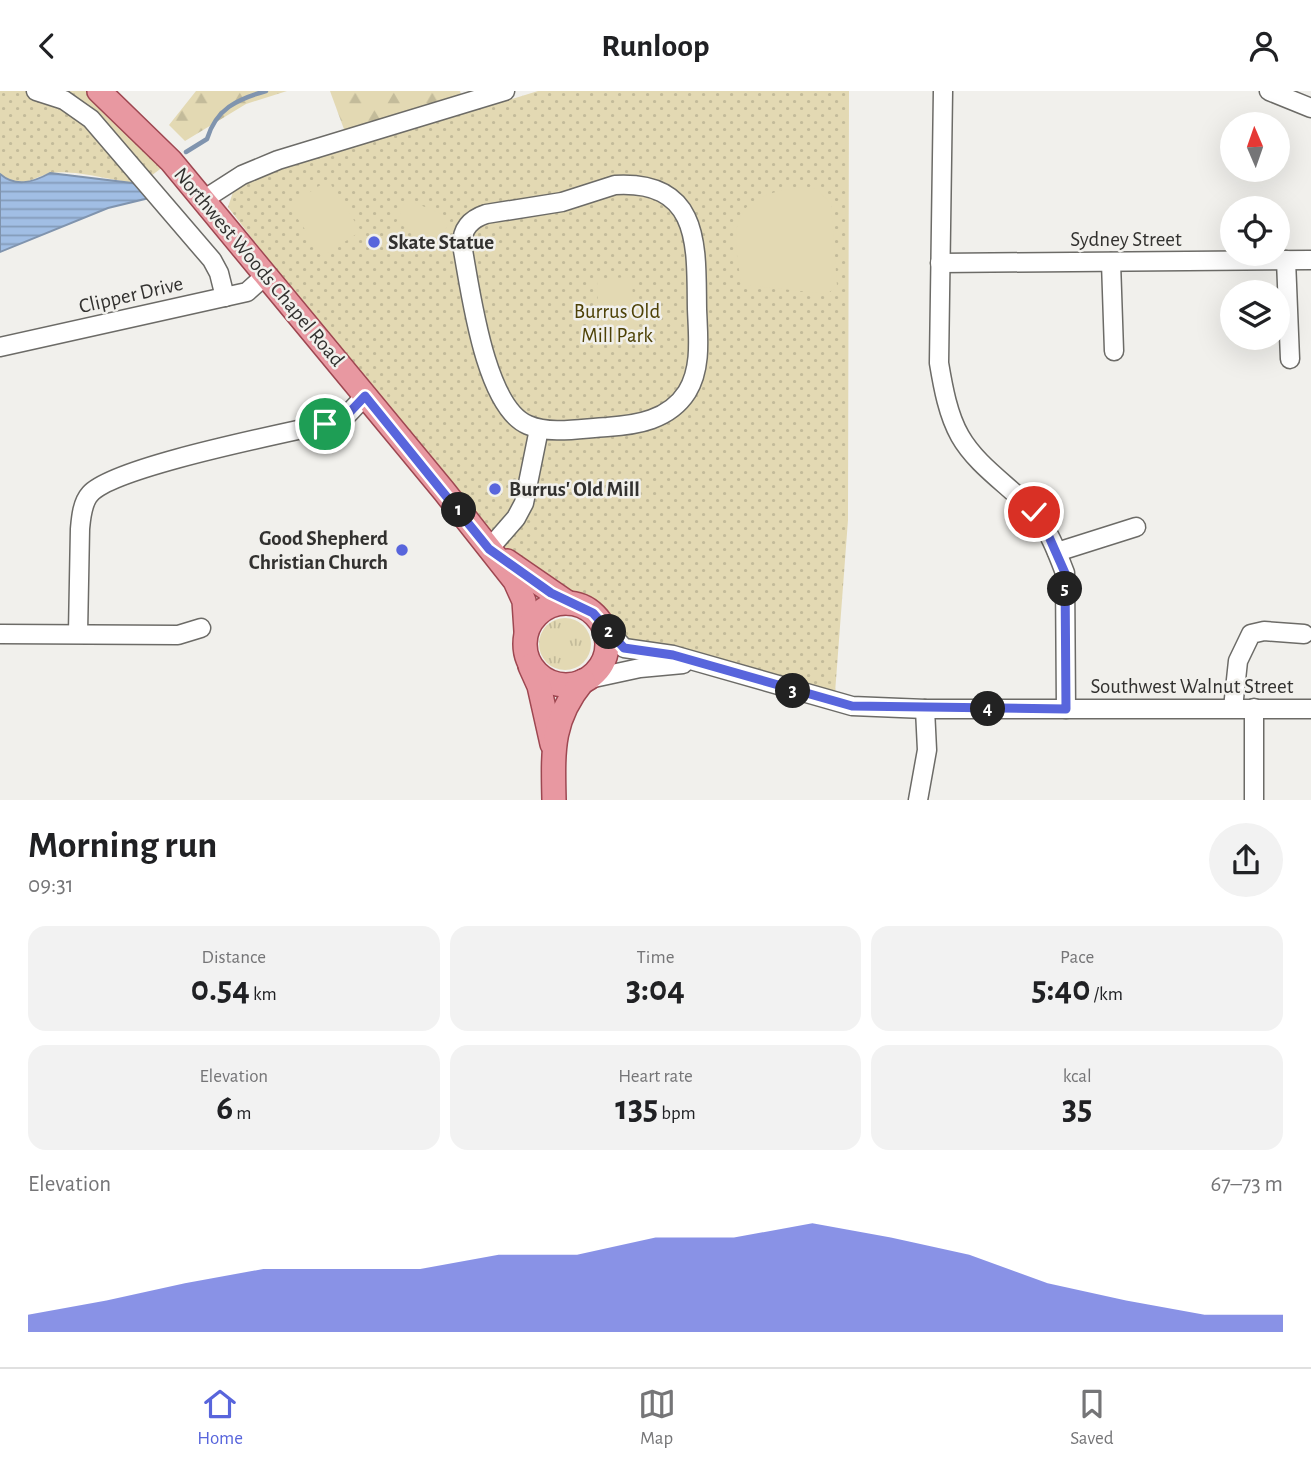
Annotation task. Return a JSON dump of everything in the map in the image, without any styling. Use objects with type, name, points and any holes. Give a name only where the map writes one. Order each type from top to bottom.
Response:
[{"type":"main road","name":"Northwest Woods Chapel Road","points":[[99,91],[144,131],[267,275],[515,581],[524,601],[526,631]]},
{"type":"main road","name":"Northwest Woods Chapel Road","points":[[489,549],[568,603]]},
{"type":"main road","points":[[553,747],[562,711],[602,662],[607,649],[601,623],[593,613],[568,603],[542,610],[526,631],[527,658],[539,686],[553,747],[554,800]]},
{"type":"main road","points":[[527,658],[533,670],[556,684],[586,680]]},
{"type":"street","points":[[36,91],[64,100],[91,119],[212,260],[219,273],[225,297]]},
{"type":"street","points":[[203,200],[242,175],[278,160],[505,91]]},
{"type":"street","points":[[943,91],[939,363],[944,394],[960,436],[975,455],[1034,512],[1057,552],[1065,573],[1066,709]]},
{"type":"street","points":[[1269,91],[1311,108]]},
{"type":"street","points":[[615,185],[634,185],[662,194],[686,216],[696,240],[699,343],[692,383],[678,403],[647,422],[539,429],[515,416],[485,361],[462,245],[464,232],[477,218],[486,214],[562,202],[615,185]]},
{"type":"street","name":"Sydney Street","points":[[1290,260],[1311,260]]},
{"type":"street","name":"Sydney Street","points":[[940,263],[1220,261]]},
{"type":"street","points":[[1111,262],[1114,351]]},
{"type":"street","points":[[1286,266],[1290,359]]},
{"type":"street","name":"Clipper Drive","points":[[0,347],[247,292],[267,275]]},
{"type":"street","points":[[78,633],[80,529],[82,514],[90,494],[127,472],[325,424],[348,414],[365,396]]},
{"type":"street","points":[[489,549],[516,518],[524,503],[539,429]]},
{"type":"street","points":[[1057,552],[1136,527]]},
{"type":"street","name":"Southwest Walnut Street","points":[[601,623],[624,648],[673,655],[852,706],[925,709],[1311,709]]},
{"type":"street","points":[[0,634],[178,635],[201,628]]},
{"type":"street","points":[[1233,708],[1238,661],[1251,634],[1264,631],[1304,634]]},
{"type":"street","name":"Southwest Walnut Street","points":[[586,680],[640,668],[700,664]]},
{"type":"street","points":[[1254,708],[1254,800]]},
{"type":"street","points":[[918,800],[927,750],[925,709]]},
{"type":"green space","points":[[0,91],[99,91],[171,161],[140,184],[60,172],[25,182],[14,182],[0,174]]},
{"type":"green space","points":[[196,91],[287,91],[246,104],[185,141],[169,125]]},
{"type":"green space","points":[[330,91],[460,91],[462,98],[345,132]]},
{"type":"green space","name":"Burrus Old Mill Park","points":[[538,91],[849,91],[848,520],[835,693],[709,655],[633,645],[587,604],[559,592],[513,558],[323,331],[228,207],[234,189],[252,178]]},
{"type":"green space","points":[[328,180],[361,231],[323,256],[289,206]]},
{"type":"green space","points":[[801,187],[817,189],[831,204],[837,286],[827,294],[747,285],[741,281],[736,242],[741,215],[761,197]]},
{"type":"green space","points":[[406,199],[451,218],[440,242],[396,223]]},
{"type":"green space","points":[[632,277],[634,334],[599,335],[597,279]]},
{"type":"green space","points":[[565,618],[575,620],[583,626],[589,634],[589,654],[583,662],[575,668],[565,670],[555,668],[547,662],[541,654],[539,644],[541,634],[547,626],[555,620]]},
{"type":"water","points":[[50,173],[140,184],[149,198],[108,208],[0,252],[0,174],[12,181],[24,182]]},
{"type":"waterway","points":[[186,152],[207,139],[216,120],[229,107],[266,91]]},
{"type":"place","name":"Skate Statue","points":[[374,242]]},
{"type":"place","name":"Burrus' Old Mill","points":[[495,489]]},
{"type":"place","name":"Good Shepherd Christian Church","points":[[402,550]]},
{"type":"route","points":[[325,424],[348,414],[365,396],[489,549],[551,593],[593,613],[624,648],[685,658],[823,700],[852,706],[1066,709],[1065,573],[1046,530],[1034,512]]}]
